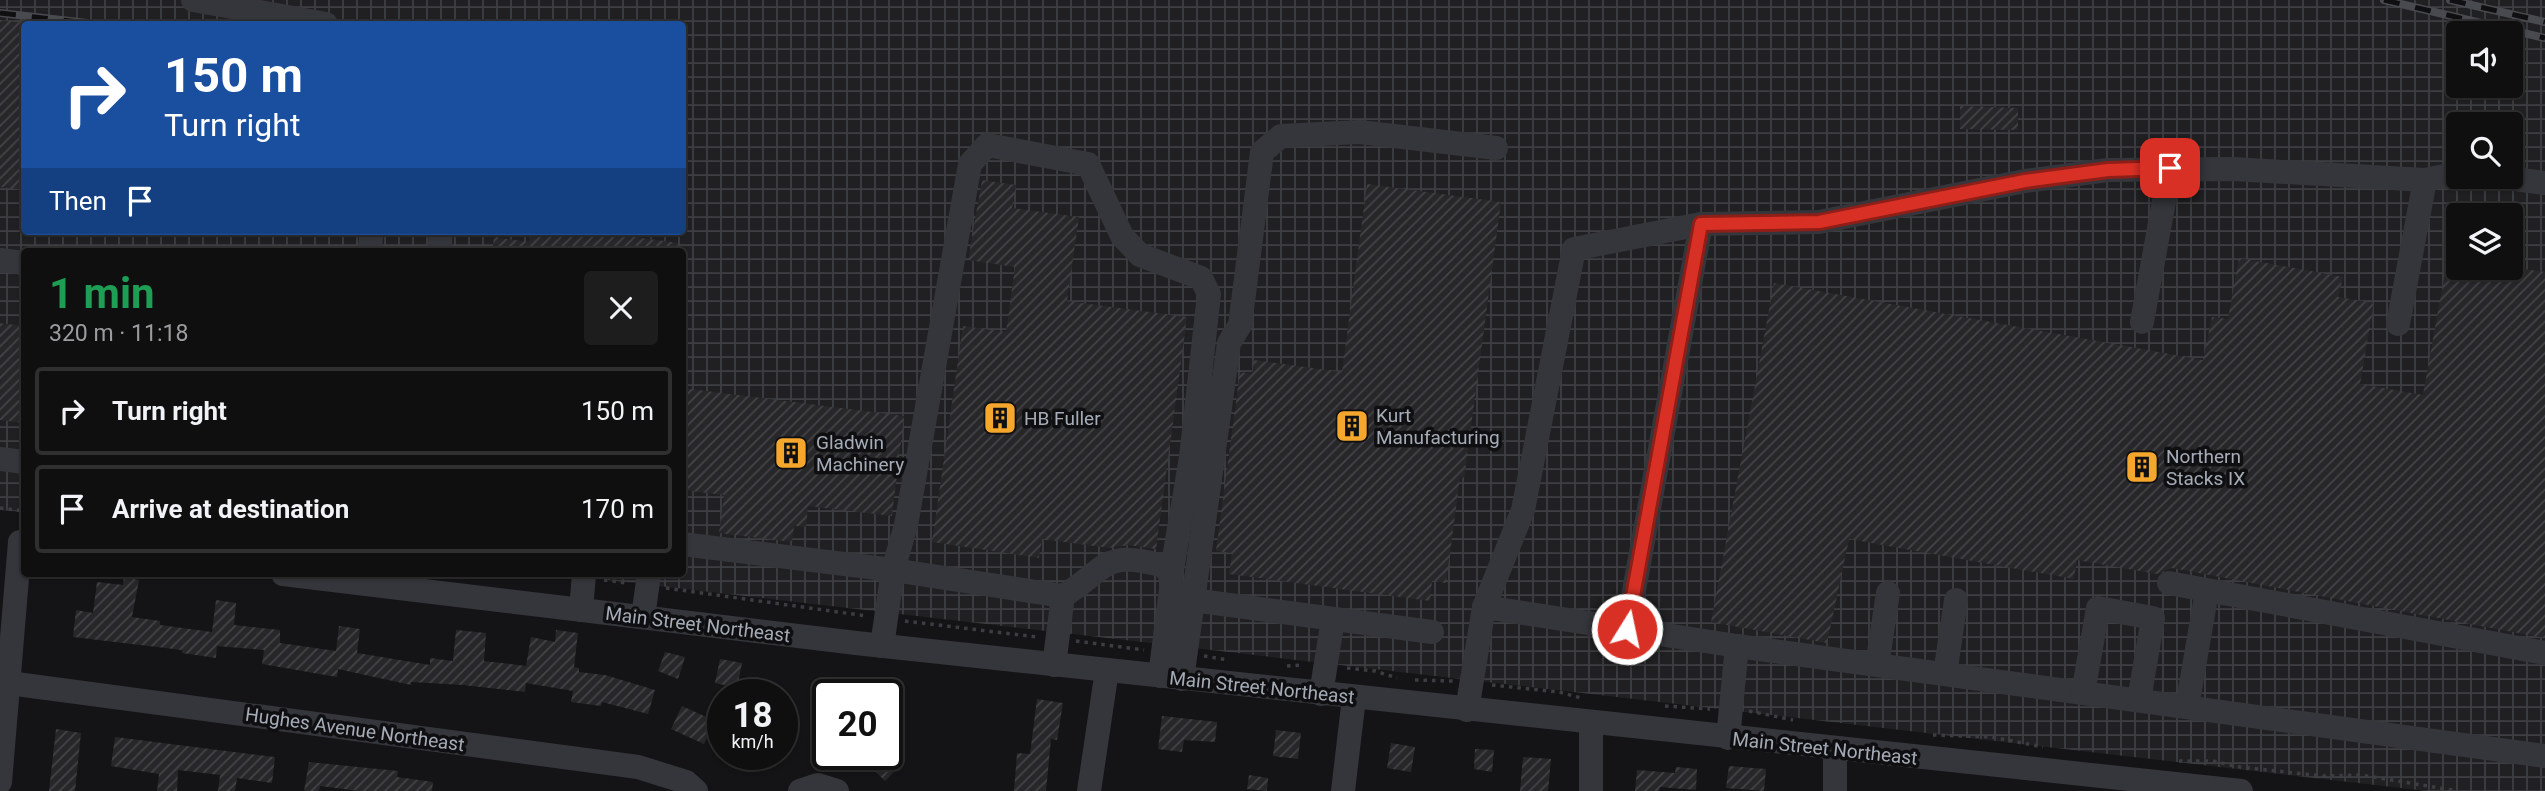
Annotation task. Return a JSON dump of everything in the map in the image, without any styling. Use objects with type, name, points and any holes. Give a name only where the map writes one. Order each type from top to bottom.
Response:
[{"type":"street","points":[[193,0],[309,21]]},
{"type":"street","points":[[1174,653],[1192,600],[1229,343],[1240,325],[1262,152],[1282,136],[1360,132],[1496,148]]},
{"type":"street","points":[[882,646],[893,570],[906,526],[970,164],[987,145],[1088,164],[1122,236],[1140,255],[1201,278],[1209,294],[1191,457],[1171,576],[1174,653],[1171,677]]},
{"type":"street","points":[[2142,322],[2170,168]]},
{"type":"street","points":[[1467,710],[1484,607],[1523,510],[1574,249],[1701,224],[1819,222],[2025,181],[2108,170],[2170,168],[2425,180],[2446,176]]},
{"type":"street","points":[[2398,324],[2425,180]]},
{"type":"street","points":[[2523,180],[2545,183]]},
{"type":"street","points":[[1627,629],[1701,224]]},
{"type":"street","points":[[0,260],[21,263]]},
{"type":"street","points":[[0,459],[21,462]]},
{"type":"street","points":[[0,782],[9,683],[15,542]]},
{"type":"street","points":[[686,544],[893,570],[1063,596]]},
{"type":"street","points":[[1054,664],[1063,596],[1090,574],[1116,559],[1164,566],[1171,576]]},
{"type":"street","name":"Main Street Northeast","points":[[329,577],[478,586],[581,610],[1354,698],[1835,748],[2086,783],[2231,790]]},
{"type":"street","points":[[581,610],[584,577]]},
{"type":"street","points":[[643,617],[648,580]]},
{"type":"street","points":[[2169,583],[2545,653]]},
{"type":"street","points":[[2187,706],[2207,591]]},
{"type":"street","points":[[1877,665],[1888,593]]},
{"type":"street","points":[[1192,600],[1432,632]]},
{"type":"street","points":[[1945,674],[1956,600]]},
{"type":"street","points":[[1484,607],[1737,646],[2545,756]]},
{"type":"street","points":[[2083,693],[2098,608],[2153,618],[2138,700]]},
{"type":"street","points":[[1321,694],[1333,619]]},
{"type":"street","points":[[1728,738],[1737,646]]},
{"type":"street","points":[[1089,791],[1107,670]]},
{"type":"street","name":"Hughes Avenue Northeast","points":[[9,683],[638,767],[686,782],[696,791]]},
{"type":"street","points":[[1343,791],[1354,698]]},
{"type":"street","points":[[1591,723],[1591,791]]},
{"type":"street","points":[[1835,748],[1835,791]]},
{"type":"street","points":[[800,791],[818,785],[836,791]]},
{"type":"path","points":[[0,508],[21,511]]},
{"type":"path","points":[[610,577],[648,580],[887,618],[1238,663]]},
{"type":"path","points":[[1283,666],[1326,666],[1375,671],[1405,679],[1559,692],[1583,698]]},
{"type":"path","points":[[1657,706],[1761,711],[1799,722]]},
{"type":"path","points":[[1931,735],[1992,737],[2050,748]]},
{"type":"path","points":[[2169,761],[2213,761],[2240,767],[2311,775],[2361,775],[2458,791]]},
{"type":"shaded area","points":[[0,0],[2545,0],[2545,791],[2427,791],[581,577],[686,577],[686,248],[21,248],[21,512],[0,510]]},
{"type":"building","points":[[0,20],[21,23],[21,190],[0,187]]},
{"type":"building","points":[[1960,106],[2018,108],[2018,130],[1960,129]]},
{"type":"building","points":[[982,180],[1016,185],[1012,208],[1079,217],[1067,301],[1187,317],[1156,549],[1129,545],[1109,548],[1042,539],[1039,558],[932,542],[963,326],[1006,332],[1015,267],[968,260]]},
{"type":"building","name":"Kurt Manufacturing","points":[[1367,184],[1501,202],[1464,479],[1460,478],[1446,583],[1432,581],[1430,601],[1229,574],[1232,553],[1216,551],[1240,372],[1252,374],[1254,360],[1342,372]]},
{"type":"building","points":[[530,235],[621,235],[678,243],[678,248],[493,248],[494,237],[529,242]]},
{"type":"building","name":"Northern Stacks IX","points":[[2239,258],[2343,277],[2338,297],[2374,303],[2360,384],[2423,395],[2446,267],[2446,280],[2523,280],[2523,269],[2545,272],[2545,638],[2172,568],[2157,574],[2077,560],[2074,579],[1849,539],[1827,643],[1711,622],[1774,283],[2203,360],[2212,317],[2228,319]]},
{"type":"building","points":[[0,323],[21,326],[21,423],[0,420]]},
{"type":"building","name":"Gladwin Machinery","points":[[686,389],[904,416],[892,516],[808,506],[806,527],[794,526],[792,542],[719,533],[724,495],[686,490]]},
{"type":"building","points":[[124,577],[139,580],[132,617],[160,621],[160,625],[212,632],[216,600],[236,603],[234,625],[280,630],[280,643],[336,651],[339,626],[360,629],[357,653],[430,665],[430,658],[453,661],[456,630],[486,633],[484,661],[526,666],[531,637],[555,642],[556,630],[578,633],[574,667],[579,668],[579,672],[605,675],[655,690],[648,714],[602,702],[601,706],[571,702],[573,691],[526,683],[525,692],[463,685],[411,682],[411,685],[338,669],[337,677],[262,664],[264,650],[217,646],[216,658],[182,653],[182,650],[73,637],[76,610],[93,613],[97,582],[123,585]]},
{"type":"building","points":[[665,652],[685,657],[678,679],[658,671]]},
{"type":"building","points":[[720,659],[742,663],[739,679],[716,679]]},
{"type":"building","points":[[1037,699],[1063,703],[1057,740],[1051,739],[1046,791],[1014,791],[1017,753],[1030,754]]},
{"type":"building","points":[[682,706],[707,717],[707,738],[704,744],[671,729]]},
{"type":"building","points":[[1162,716],[1217,722],[1215,742],[1184,740],[1182,752],[1158,749]]},
{"type":"building","points":[[56,729],[81,733],[75,791],[49,791]]},
{"type":"building","points":[[1276,730],[1301,733],[1298,759],[1273,756]]},
{"type":"building","points":[[115,737],[275,757],[272,783],[237,778],[235,791],[218,791],[220,775],[178,770],[177,791],[157,791],[159,774],[111,766]]},
{"type":"building","points":[[1391,743],[1415,747],[1411,772],[1387,768]]},
{"type":"building","points":[[1475,749],[1494,750],[1492,772],[1474,769]]},
{"type":"building","points":[[1523,757],[1551,759],[1548,791],[1520,791]]},
{"type":"building","points":[[309,762],[398,771],[397,777],[433,782],[432,791],[359,791],[320,786],[319,791],[304,791]]},
{"type":"building","points":[[1729,766],[1766,769],[1764,791],[1726,788]]},
{"type":"building","points":[[1676,767],[1697,769],[1696,790],[1660,787],[1659,791],[1635,791],[1637,770],[1675,773]]},
{"type":"building","points":[[874,770],[896,770],[885,781]]},
{"type":"building","points":[[1249,775],[1268,778],[1267,791],[1247,789]]},
{"type":"railway","points":[[2384,0],[2545,38]]},
{"type":"railway","points":[[2450,0],[2545,22]]},
{"type":"railway","points":[[0,13],[70,21]]},
{"type":"place","name":"HB Fuller","points":[[1000,418]]},
{"type":"place","name":"Kurt Manufacturing","points":[[1352,426]]},
{"type":"place","name":"Gladwin Machinery","points":[[791,453]]},
{"type":"place","name":"Northern Stacks IX","points":[[2142,467]]},
{"type":"route","points":[[1627,629],[1701,224],[1819,222],[2025,181],[2108,170],[2170,168]]}]
